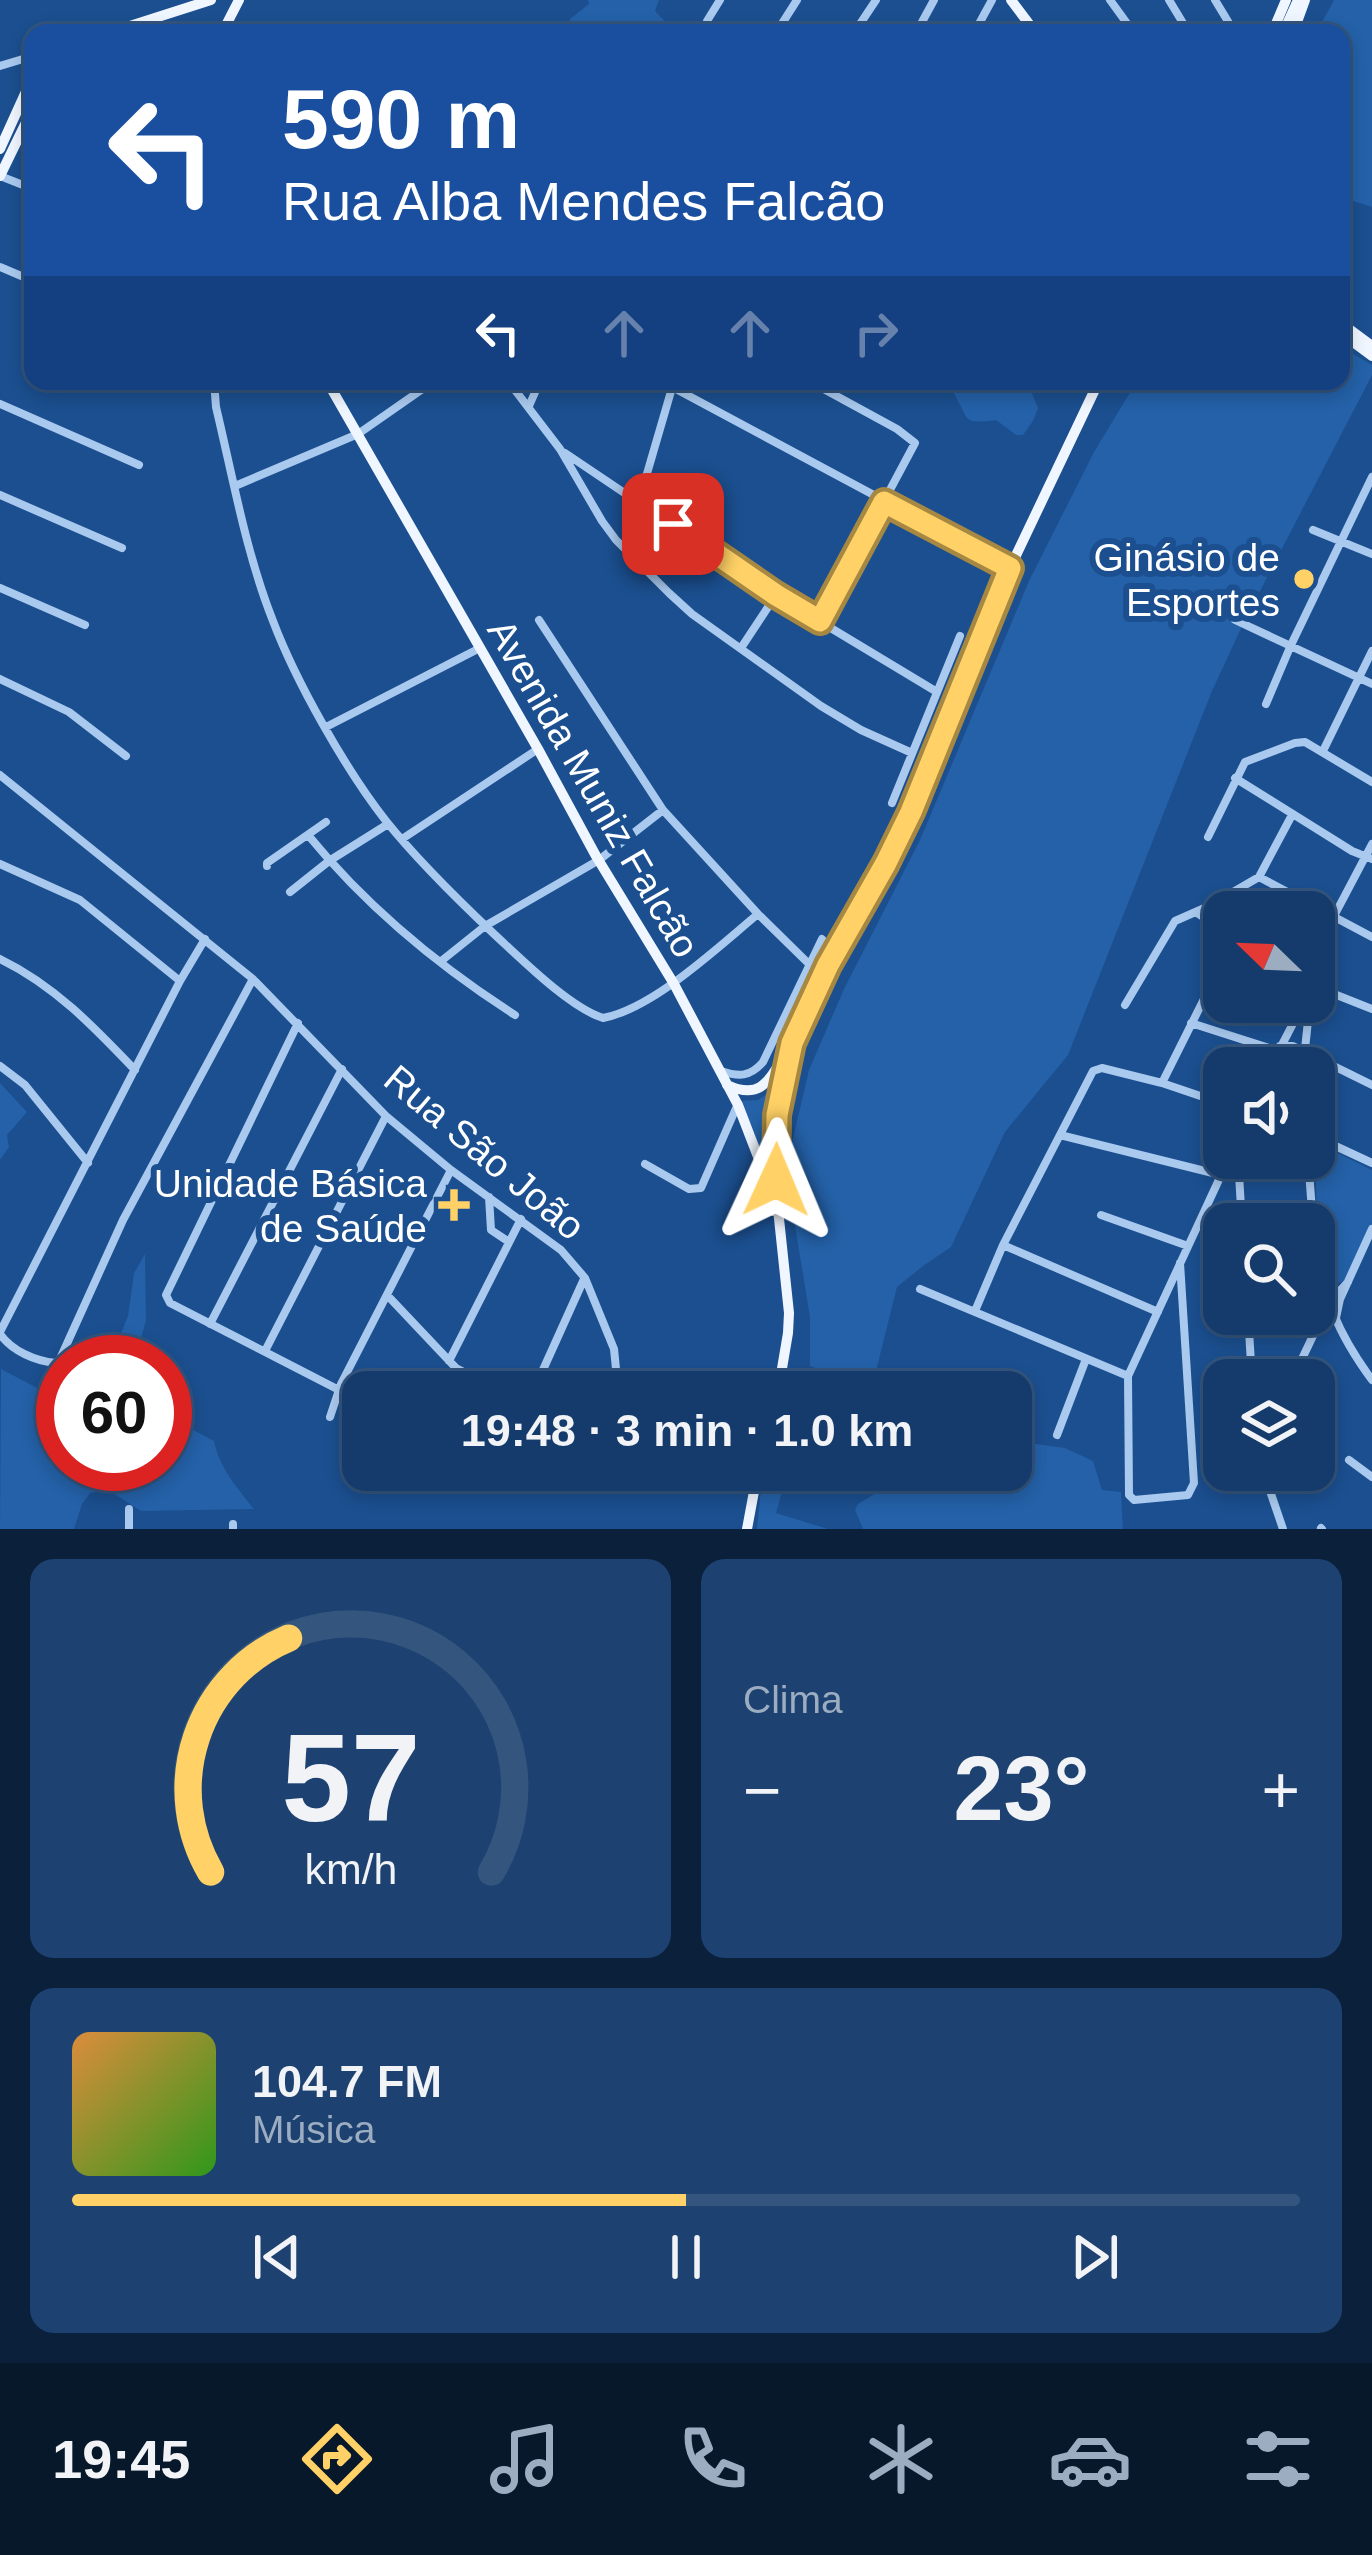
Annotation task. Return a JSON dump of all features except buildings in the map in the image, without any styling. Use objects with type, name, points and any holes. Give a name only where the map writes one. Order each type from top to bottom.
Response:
[{"type":"main road","points":[[136,24],[212,0]]},
{"type":"main road","points":[[1011,0],[1029,24]]},
{"type":"main road","points":[[0,149],[24,96]]},
{"type":"main road","points":[[0,176],[24,124]]},
{"type":"main road","name":"Avenida Muniz Falcão","points":[[332,390],[674,984],[737,1105],[760,1162],[781,1239]]},
{"type":"main road","points":[[727,1085],[747,1091],[761,1087],[792,1043],[828,965],[911,812],[1010,568],[1095,390]]},
{"type":"main road","points":[[782,1371],[789,1313],[776,1180],[777,1115],[792,1043]]},
{"type":"main road","points":[[747,1529],[754,1491]]},
{"type":"street","points":[[215,390],[235,486],[273,622],[326,727],[388,824],[485,926],[578,1006],[610,1018],[674,984],[758,914]]},
{"type":"street","points":[[235,486],[358,434],[421,390]]},
{"type":"street","points":[[516,390],[560,449],[586,499],[616,540],[692,614],[836,716],[912,753]]},
{"type":"street","points":[[529,406],[536,390]]},
{"type":"street","points":[[639,501],[667,390]]},
{"type":"street","points":[[682,390],[1010,568]]},
{"type":"street","points":[[820,621],[914,445],[914,439],[826,390]]},
{"type":"street","points":[[0,404],[139,466]]},
{"type":"street","points":[[560,449],[776,595],[937,692]]},
{"type":"street","points":[[1266,704],[1372,477]]},
{"type":"street","points":[[0,495],[122,548]]},
{"type":"street","points":[[1313,530],[1372,554]]},
{"type":"street","points":[[0,588],[86,625]]},
{"type":"street","points":[[741,648],[776,595]]},
{"type":"street","points":[[539,620],[663,810],[808,963]]},
{"type":"street","points":[[1234,620],[1372,684]]},
{"type":"street","points":[[892,803],[960,635]]},
{"type":"street","points":[[326,727],[478,649]]},
{"type":"street","points":[[1323,751],[1372,651]]},
{"type":"street","points":[[0,679],[69,712],[126,756]]},
{"type":"street","points":[[1208,837],[1245,762],[1295,742],[1323,751],[1372,782]]},
{"type":"street","points":[[402,839],[538,748]]},
{"type":"street","name":"Rua São João","points":[[0,775],[253,979],[386,1116],[561,1250],[585,1278],[616,1356],[615,1371]]},
{"type":"street","points":[[1235,778],[1368,857]]},
{"type":"street","points":[[440,962],[485,926],[599,860],[663,810]]},
{"type":"street","points":[[1124,1005],[1171,925],[1259,877],[1292,815]]},
{"type":"street","points":[[267,866],[326,822]]},
{"type":"street","points":[[290,892],[388,824]]},
{"type":"street","points":[[308,835],[381,916],[515,1016]]},
{"type":"street","points":[[1335,915],[1372,844]]},
{"type":"street","points":[[0,864],[80,900],[180,981]]},
{"type":"street","points":[[1259,877],[1284,891]]},
{"type":"street","points":[[1196,912],[1203,917]]},
{"type":"street","points":[[1335,919],[1372,937]]},
{"type":"street","points":[[205,938],[0,1332],[12,1348],[44,1361],[60,1359],[123,1220],[253,979]]},
{"type":"street","points":[[718,1071],[740,1076],[763,1062],[822,939]]},
{"type":"street","points":[[0,959],[54,991],[135,1070]]},
{"type":"street","points":[[1335,993],[1372,1010]]},
{"type":"street","points":[[1162,1083],[1203,1000]]},
{"type":"street","points":[[298,1023],[167,1291],[167,1300],[339,1390]]},
{"type":"street","points":[[1191,1023],[1275,1047]]},
{"type":"street","points":[[0,1066],[25,1085],[88,1162]]},
{"type":"street","points":[[975,1311],[1094,1071],[1098,1068],[1162,1083],[1203,1097]]},
{"type":"street","points":[[1335,1068],[1372,1085]]},
{"type":"street","points":[[210,1324],[342,1069]]},
{"type":"street","points":[[645,1164],[689,1189],[701,1188],[737,1105]]},
{"type":"street","points":[[265,1351],[386,1116]]},
{"type":"street","points":[[1060,1135],[1203,1171]]},
{"type":"street","points":[[1335,1146],[1372,1163]]},
{"type":"street","points":[[330,1417],[339,1390],[451,1170]]},
{"type":"street","points":[[1180,1263],[1194,1484],[1188,1495],[1134,1500],[1130,1497],[1129,1376],[1180,1263],[1219,1179]]},
{"type":"street","points":[[489,1197],[492,1232],[509,1242]]},
{"type":"street","points":[[1101,1215],[1188,1246]]},
{"type":"street","points":[[449,1361],[521,1219]]},
{"type":"street","points":[[1372,1229],[1335,1319],[1372,1380]]},
{"type":"street","points":[[1004,1246],[1158,1312]]},
{"type":"street","points":[[543,1371],[585,1278]]},
{"type":"street","points":[[1335,1284],[1348,1282]]},
{"type":"street","points":[[1335,1296],[1348,1282]]},
{"type":"street","points":[[920,1289],[1129,1376]]},
{"type":"street","points":[[386,1295],[460,1371]]},
{"type":"street","points":[[1166,1295],[1181,1295]]},
{"type":"street","points":[[1057,1435],[1086,1359]]},
{"type":"street","points":[[1349,1460],[1372,1477]]},
{"type":"street","points":[[1270,1491],[1283,1529]]},
{"type":"street","points":[[129,1509],[129,1529]]},
{"type":"shaded area","points":[[588,0],[659,0],[655,11],[667,24],[570,24]]},
{"type":"shaded area","points":[[1334,0],[1372,0],[1372,207],[1350,200],[1350,24],[1321,24]]},
{"type":"shaded area","points":[[1350,352],[1372,365],[1372,375],[1212,691],[1068,1055],[1005,1132],[951,1247],[897,1287],[877,1371],[823,1371],[810,1366],[810,1317],[792,1208],[790,1151],[809,1070],[844,989],[920,840],[1029,581],[1094,452],[1132,390],[1350,390]]},
{"type":"shaded area","points":[[947,390],[1032,390],[1038,408],[1023,435],[1016,435],[996,420],[971,420]]},
{"type":"shaded area","points":[[0,1083],[27,1112],[7,1135],[9,1147],[0,1160]]},
{"type":"shaded area","points":[[774,1089],[767,1170],[739,1101],[758,1100]]},
{"type":"shaded area","points":[[1335,1152],[1372,1170],[1372,1223],[1342,1282],[1335,1284],[1335,1203],[1316,1203],[1316,1179],[1335,1179]]},
{"type":"shaded area","points":[[145,1254],[146,1321],[142,1335],[120,1335],[128,1316],[134,1273]]},
{"type":"shaded area","points":[[1,1369],[36,1387],[36,1491],[102,1491],[90,1493],[74,1529],[0,1529]]},
{"type":"shaded area","points":[[192,1429],[214,1441],[225,1469],[254,1509],[141,1511],[110,1491],[192,1491]]},
{"type":"shaded area","points":[[1032,1444],[1065,1448],[1093,1461],[1102,1490],[1121,1492],[1123,1529],[863,1529],[855,1510],[879,1491],[1032,1491]]},
{"type":"shaded area","points":[[761,1491],[780,1491],[776,1513],[828,1529],[757,1529]]},
{"type":"place","name":"Ginásio de Esportes","points":[[1304,579]]},
{"type":"place","name":"Unidade Básica de Saúde","points":[[454,1205]]},
{"type":"route","points":[[673,524],[820,621],[884,502],[1010,568],[911,812],[828,965],[792,1043],[777,1115],[776,1180]]}]
